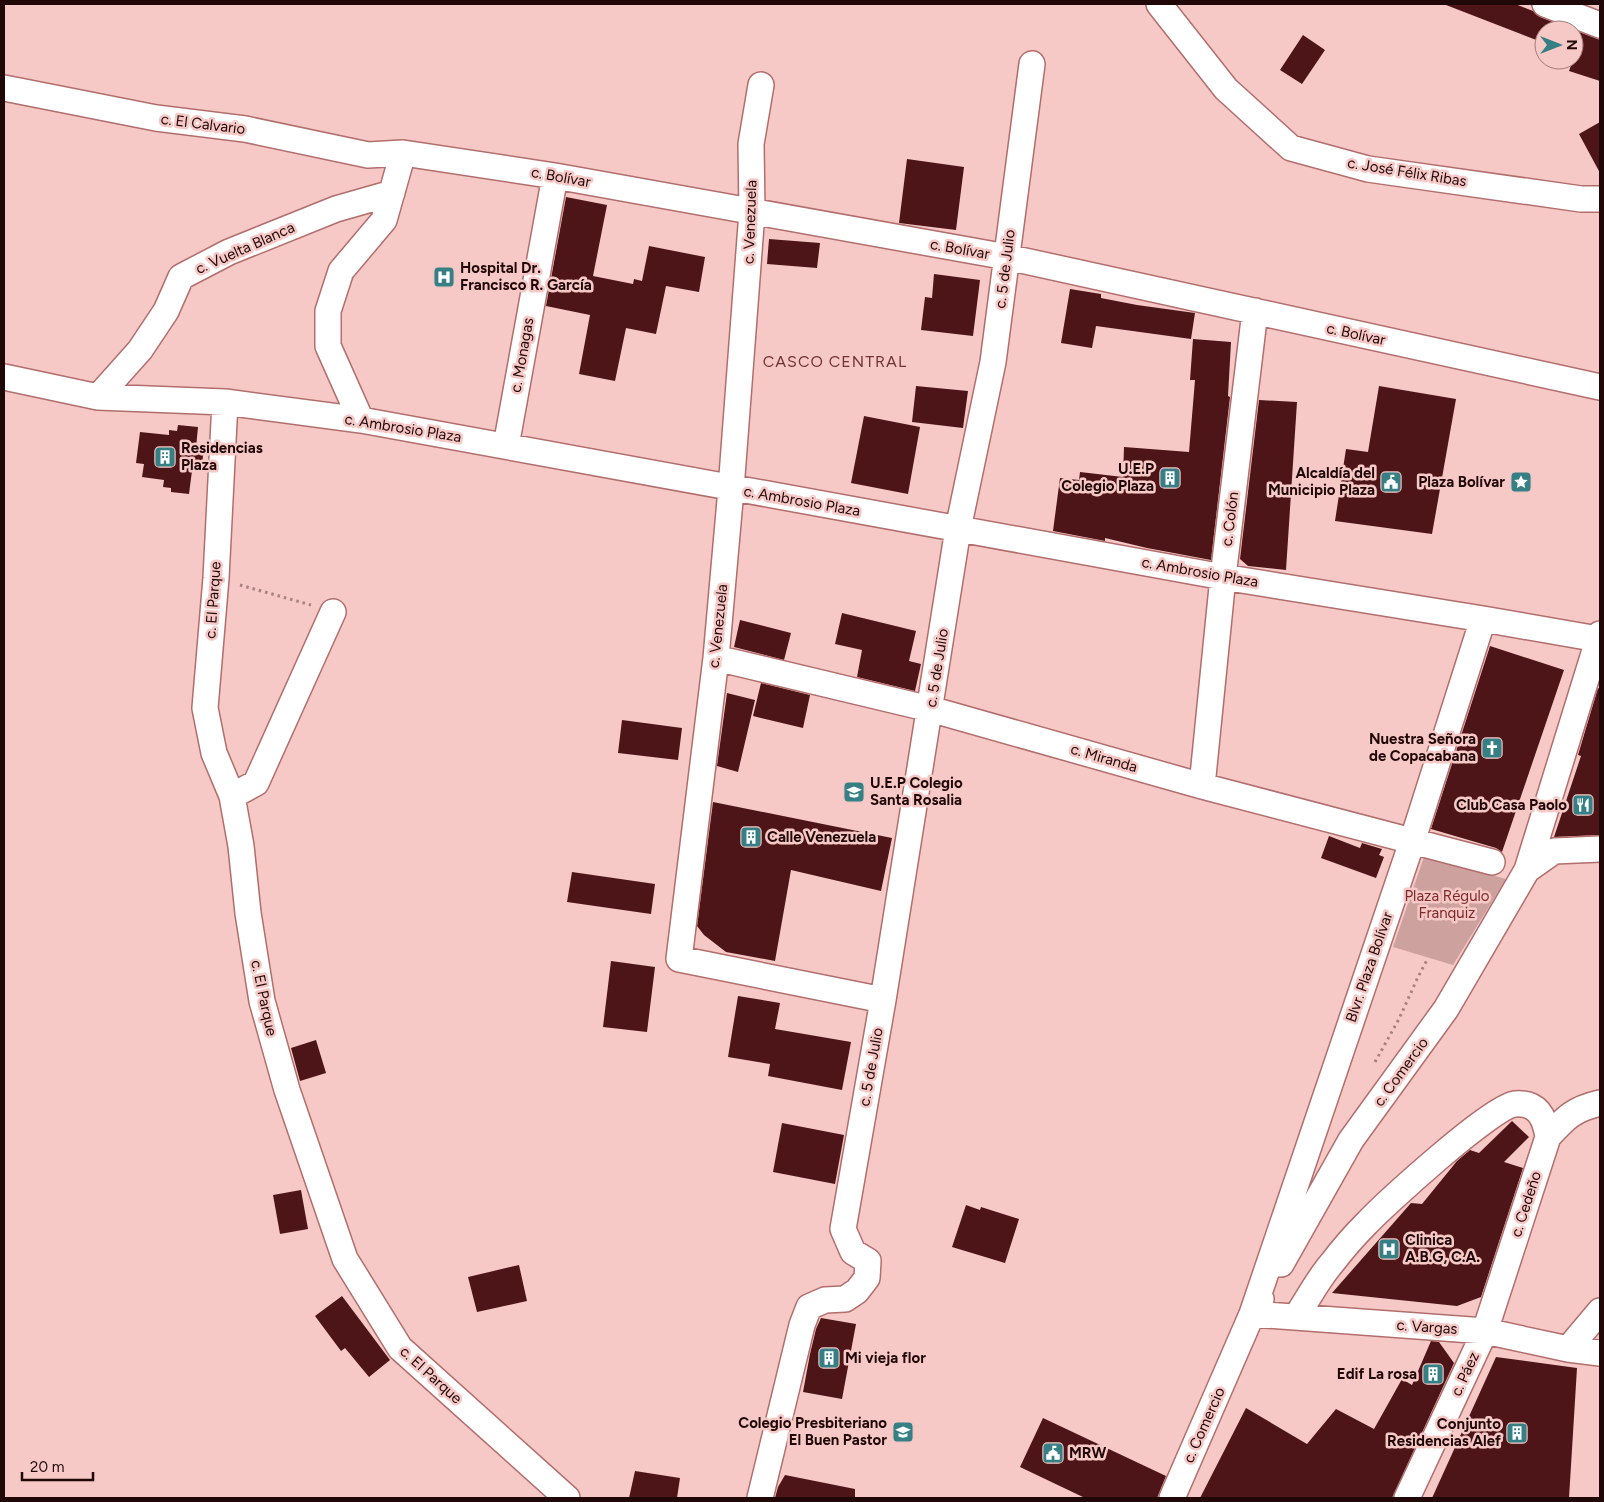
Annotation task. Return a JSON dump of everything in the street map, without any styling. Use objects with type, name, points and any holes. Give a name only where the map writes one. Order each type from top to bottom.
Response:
[{"type":"street","name":"c. José Félix Ribas","points":[[1159,4],[1226,89],[1291,148],[1368,169],[1581,199],[1600,199]]},
{"type":"street","points":[[1545,4],[1600,25]]},
{"type":"street","name":"c. 5 de Julio","points":[[760,1498],[802,1325],[809,1308],[825,1300],[845,1299],[857,1291],[867,1278],[868,1261],[853,1252],[843,1229],[883,1000],[958,529],[993,362],[1032,64]]},
{"type":"street","name":"c. Venezuela","points":[[761,85],[752,144],[752,212],[716,658],[679,959],[883,1000]]},
{"type":"street","name":"c. El Calvario","points":[[4,88],[156,118],[245,129],[368,155],[403,153]]},
{"type":"street","points":[[361,420],[328,346],[328,312],[342,271],[384,220],[403,153]]},
{"type":"street","name":"c. Bolívar","points":[[403,153],[555,176],[1006,257],[1600,387]]},
{"type":"street","name":"c. Monagas","points":[[506,446],[555,176]]},
{"type":"street","name":"c. Vuelta Blanca","points":[[98,397],[140,350],[166,311],[181,277],[230,252],[318,216],[392,193]]},
{"type":"street","name":"c. Colón","points":[[1202,786],[1223,577],[1255,312]]},
{"type":"street","name":"c. Ambrosio Plaza","points":[[4,377],[98,397],[226,402],[361,420],[731,489],[1223,577],[1599,637]]},
{"type":"street","name":"c. El Parque","points":[[226,402],[216,578],[205,708],[214,754],[232,796],[241,846],[248,913],[262,1001],[287,1090],[345,1259],[400,1348],[567,1498]]},
{"type":"street","points":[[232,796],[256,782],[333,612]]},
{"type":"street","name":"Blvr. Plaza Bolívar","points":[[1252,1314],[1412,842],[1483,619]]},
{"type":"street","name":"c. Comercio","points":[[1172,1498],[1252,1314],[1351,1140],[1446,1009],[1527,870],[1599,637]]},
{"type":"street","name":"c. Miranda","points":[[716,658],[930,709],[1202,786],[1492,862]]},
{"type":"street","points":[[1527,870],[1554,851],[1600,849]]},
{"type":"street","name":"c. Cedeño","points":[[1485,1331],[1548,1137],[1565,1118],[1587,1106],[1600,1103]]},
{"type":"street","points":[[1296,1317],[1331,1264],[1365,1224],[1472,1129],[1494,1114],[1514,1104],[1532,1105],[1541,1114],[1546,1124],[1548,1137]]},
{"type":"street","points":[[1568,1349],[1600,1311]]},
{"type":"street","name":"c. Vargas","points":[[1252,1314],[1485,1331],[1568,1349],[1600,1353]]},
{"type":"street","name":"c. Páez","points":[[1407,1498],[1485,1331]]},
{"type":"path","points":[[216,578],[333,612]]},
{"type":"path","points":[[1371,1068],[1399,1019],[1428,958]]},
{"type":"green space","name":"Plaza Régulo Franquiz","points":[[1424,857],[1506,879],[1453,965],[1393,947]]},
{"type":"building","points":[[1515,4],[1533,11],[1548,20],[1534,20],[1534,39],[1446,5]]},
{"type":"building","points":[[1584,34],[1600,40],[1600,81],[1569,71],[1584,70]]},
{"type":"building","points":[[1303,35],[1325,50],[1302,84],[1280,70]]},
{"type":"building","points":[[1600,122],[1600,173],[1579,134]]},
{"type":"building","points":[[907,159],[964,167],[956,230],[899,223]]},
{"type":"building","points":[[566,197],[607,205],[593,276],[633,284],[634,279],[642,281],[649,246],[705,257],[699,292],[666,286],[656,334],[626,328],[615,381],[579,374],[590,315],[546,306]]},
{"type":"building","points":[[769,239],[820,243],[817,268],[767,264]]},
{"type":"building","points":[[934,274],[980,280],[973,336],[921,330],[925,297],[932,298]]},
{"type":"building","points":[[1070,289],[1101,294],[1101,298],[1137,305],[1195,313],[1191,339],[1096,326],[1092,348],[1061,343]]},
{"type":"building","points":[[1193,339],[1231,342],[1228,396],[1230,397],[1211,560],[1105,538],[1105,541],[1053,531],[1060,478],[1079,480],[1080,472],[1123,477],[1124,447],[1189,452],[1195,380],[1190,380]]},
{"type":"building","points":[[916,386],[968,391],[963,428],[912,422]]},
{"type":"building","points":[[1379,386],[1456,399],[1432,534],[1335,521],[1346,449],[1368,452]]},
{"type":"building","points":[[1259,400],[1297,402],[1286,570],[1248,566],[1240,559]]},
{"type":"building","points":[[864,416],[920,427],[908,494],[851,483]]},
{"type":"building","name":"Residencias Plaza","points":[[178,425],[198,427],[196,448],[204,448],[201,472],[192,471],[189,494],[171,492],[171,488],[163,487],[164,480],[142,477],[144,464],[136,463],[140,432],[169,435],[169,430],[177,431]]},
{"type":"building","points":[[842,613],[916,631],[909,661],[921,664],[915,691],[857,677],[862,650],[835,644]]},
{"type":"building","points":[[740,620],[791,633],[784,660],[734,647]]},
{"type":"building","name":"Nuestra Señora de Copacabana","points":[[1490,646],[1564,670],[1502,852],[1496,848],[1431,829]]},
{"type":"building","points":[[761,683],[810,695],[803,728],[753,716]]},
{"type":"building","name":"Club Casa Paolo","points":[[1598,688],[1600,689],[1600,835],[1554,837],[1581,756],[1578,755]]},
{"type":"building","points":[[727,693],[755,700],[738,772],[717,766]]},
{"type":"building","points":[[622,720],[682,728],[678,760],[618,753]]},
{"type":"building","points":[[713,802],[892,838],[881,891],[791,870],[775,961],[726,952],[704,935],[697,926]]},
{"type":"building","points":[[1329,836],[1360,848],[1362,843],[1382,849],[1379,855],[1384,857],[1376,878],[1321,858]]},
{"type":"building","points":[[572,872],[655,884],[651,914],[567,902]]},
{"type":"building","points":[[611,961],[655,967],[647,1032],[603,1027]]},
{"type":"building","points":[[738,996],[780,1003],[775,1029],[851,1042],[842,1090],[768,1076],[770,1064],[728,1057]]},
{"type":"building","points":[[316,1040],[326,1073],[300,1081],[291,1048]]},
{"type":"building","points":[[1512,1121],[1529,1137],[1504,1162],[1523,1168],[1481,1297],[1457,1306],[1332,1293],[1411,1203],[1422,1204],[1457,1161],[1470,1150],[1479,1153]]},
{"type":"building","points":[[782,1123],[844,1135],[835,1184],[773,1172]]},
{"type":"building","points":[[301,1190],[308,1229],[280,1234],[273,1195]]},
{"type":"building","points":[[966,1205],[980,1210],[981,1207],[1019,1219],[1005,1263],[952,1247]]},
{"type":"building","points":[[519,1265],[527,1301],[477,1312],[468,1277]]},
{"type":"building","points":[[342,1296],[390,1360],[369,1377],[345,1348],[341,1351],[315,1316]]},
{"type":"building","name":"Mi vieja flor","points":[[821,1318],[856,1324],[842,1399],[803,1392],[816,1329]]},
{"type":"building","points":[[1431,1341],[1439,1342],[1454,1363],[1392,1498],[1200,1498],[1246,1408],[1307,1444],[1336,1409],[1374,1429],[1402,1379],[1412,1385]]},
{"type":"building","name":"Conjunto Residencias Alef","points":[[1496,1357],[1577,1368],[1569,1498],[1432,1498]]},
{"type":"building","points":[[1043,1418],[1166,1476],[1157,1498],[1085,1498],[1020,1467]]},
{"type":"building","points":[[635,1471],[680,1478],[677,1498],[629,1498]]},
{"type":"building","points":[[785,1475],[855,1489],[855,1498],[775,1498],[778,1487]]},
{"type":"place","name":"Hospital Dr. Francisco R. García","points":[[444,277]]},
{"type":"place","name":"Residencias Plaza","points":[[165,457]]},
{"type":"place","name":"U.E.P Colegio Plaza","points":[[1170,478]]},
{"type":"place","name":"Alcaldía del Municipio Plaza","points":[[1391,482]]},
{"type":"place","name":"Plaza Bolívar","points":[[1521,482]]},
{"type":"place","name":"Nuestra Señora de Copacabana","points":[[1492,748]]},
{"type":"place","name":"U.E.P Colegio Santa Rosalia","points":[[854,792]]},
{"type":"place","name":"Club Casa Paolo","points":[[1583,805]]},
{"type":"place","name":"Calle Venezuela","points":[[751,837]]},
{"type":"place","name":"Clinica A.B.G, C.A.","points":[[1389,1249]]},
{"type":"place","name":"Mi vieja flor","points":[[829,1358]]},
{"type":"place","name":"Edif La rosa","points":[[1433,1374]]},
{"type":"place","name":"Colegio Presbiteriano El Buen Pastor","points":[[903,1432]]},
{"type":"place","name":"Conjunto Residencias Alef","points":[[1517,1433]]},
{"type":"place","name":"MRW","points":[[1053,1453]]},
{"type":"district","name":"CASCO CENTRAL","points":[[835,361]]}]
